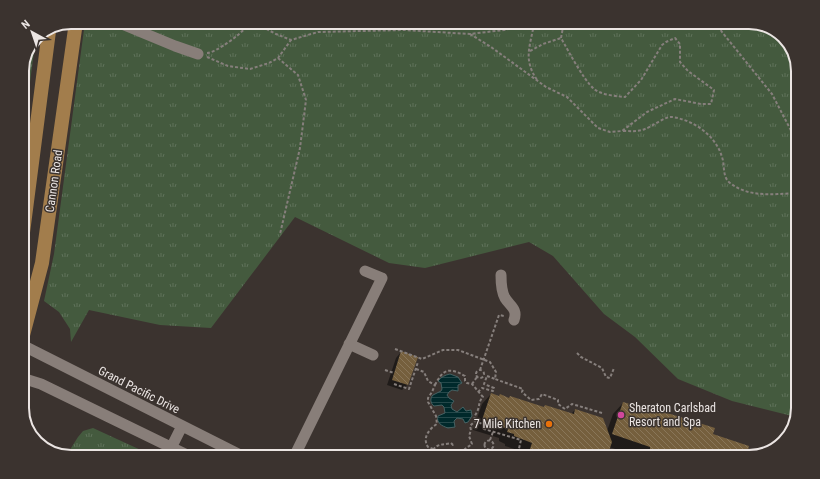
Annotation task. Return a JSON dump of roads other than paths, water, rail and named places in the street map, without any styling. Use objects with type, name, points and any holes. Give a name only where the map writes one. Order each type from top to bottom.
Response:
[{"type":"main road","name":"Cannon Road","points":[[29,312],[42,262],[75,29]]},
{"type":"main road","name":"Cannon Road","points":[[29,186],[46,52]]},
{"type":"street","points":[[134,29],[198,54]]},
{"type":"street","points":[[297,450],[382,278],[366,271]]},
{"type":"street","points":[[501,275],[501,287],[504,297],[514,308],[515,316],[510,318]]},
{"type":"street","points":[[349,344],[373,355]]},
{"type":"street","name":"Grand Pacific Drive","points":[[29,349],[230,450]]},
{"type":"street","points":[[29,380],[41,384],[175,450]]},
{"type":"street","points":[[171,448],[182,426]]},
{"type":"water","points":[[450,374],[458,377],[462,383],[458,385],[458,391],[452,390],[447,395],[454,401],[451,405],[452,409],[457,412],[463,407],[466,411],[471,410],[472,416],[468,422],[465,423],[463,419],[457,418],[454,421],[455,427],[448,428],[438,421],[438,416],[445,413],[444,407],[442,405],[434,406],[431,398],[442,389],[441,383],[438,381],[440,378]]},
{"type":"place","name":"Sheraton Carlsbad Resort and Spa","points":[[621,415]]},
{"type":"place","name":"7 Mile Kitchen","points":[[549,424]]}]
